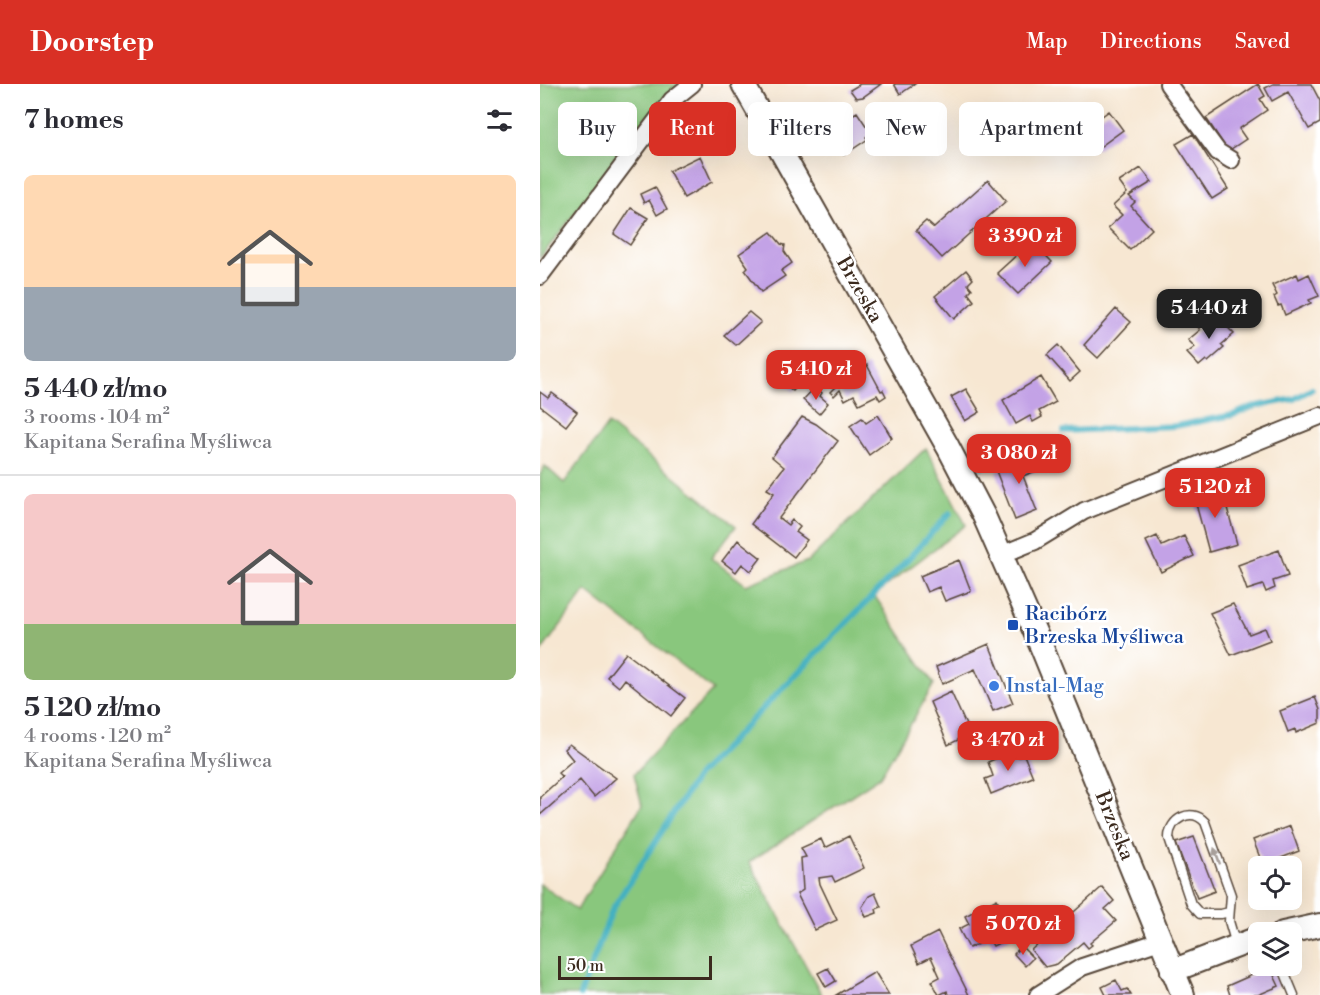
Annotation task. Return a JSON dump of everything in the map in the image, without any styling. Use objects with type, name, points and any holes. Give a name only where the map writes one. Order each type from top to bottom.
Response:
[{"type":"street","points":[[540,276],[672,100],[692,84]]},
{"type":"street","name":"Brzeska","points":[[743,84],[948,447],[984,516],[1042,648],[1183,995]]},
{"type":"street","points":[[1168,84],[1218,152],[1232,160]]},
{"type":"street","points":[[1000,555],[1035,541],[1084,511],[1320,416]]},
{"type":"street","points":[[1302,929],[1320,925]]},
{"type":"street","points":[[1038,995],[1083,968],[1160,941]]},
{"type":"street","points":[[1172,971],[1248,942]]},
{"type":"lane","points":[[1229,912],[1200,914],[1191,904],[1169,838],[1173,824],[1186,815],[1192,815],[1205,822],[1231,895],[1229,921],[1236,946]]},
{"type":"lane","points":[[1286,976],[1294,995]]},
{"type":"green space","points":[[540,84],[679,84],[664,102],[649,102],[649,119],[637,134],[637,102],[558,102],[558,156],[620,156],[540,258]]},
{"type":"green space","points":[[608,424],[736,526],[711,558],[746,585],[808,561],[926,448],[966,525],[874,595],[934,684],[880,777],[749,862],[822,995],[540,995],[540,884],[577,910],[642,805],[634,774],[713,690],[586,591],[540,653],[540,475],[545,466],[564,483]]},
{"type":"building","points":[[860,84],[881,84],[863,97],[856,98],[850,90]]},
{"type":"building","points":[[894,84],[915,84],[900,94]]},
{"type":"building","points":[[1258,84],[1265,96],[1260,99],[1267,110],[1239,129],[1246,139],[1228,151],[1206,118]]},
{"type":"building","points":[[1273,84],[1311,84],[1320,101],[1320,123],[1309,129],[1288,92],[1272,101],[1265,88]]},
{"type":"building","points":[[1109,111],[1123,130],[1104,144],[1104,115]]},
{"type":"building","points":[[857,112],[865,124],[865,141],[853,149],[853,114]]},
{"type":"building","points":[[1193,134],[1228,189],[1212,199],[1176,144]]},
{"type":"building","points":[[700,156],[712,182],[684,198],[669,171]]},
{"type":"building","points":[[1141,168],[1152,182],[1129,196],[1135,202],[1131,206],[1152,229],[1130,250],[1108,228],[1122,215],[1113,206],[1127,193],[1119,182]]},
{"type":"building","points":[[988,180],[1006,201],[942,258],[916,230],[926,221],[934,228]]},
{"type":"building","points":[[655,187],[667,209],[657,215],[649,200],[644,203],[640,194]]},
{"type":"building","points":[[631,208],[648,218],[630,245],[614,234]]},
{"type":"building","points":[[771,232],[781,244],[785,245],[784,251],[792,263],[781,271],[785,276],[761,292],[745,270],[748,267],[739,254]]},
{"type":"building","points":[[1032,241],[1052,262],[1018,294],[997,273]]},
{"type":"building","points":[[966,270],[973,279],[968,284],[972,289],[968,293],[974,301],[954,319],[935,296]]},
{"type":"building","points":[[1297,274],[1299,279],[1309,274],[1319,296],[1309,300],[1311,303],[1285,315],[1281,305],[1278,306],[1274,297],[1277,295],[1272,285]]},
{"type":"building","points":[[1116,309],[1131,322],[1098,358],[1084,345]]},
{"type":"building","points":[[749,312],[761,322],[736,345],[724,335]]},
{"type":"building","points":[[1214,313],[1234,334],[1221,345],[1224,348],[1208,362],[1206,360],[1199,366],[1187,353],[1195,347],[1188,340],[1200,330],[1198,327]]},
{"type":"building","points":[[1058,345],[1080,372],[1070,381],[1047,355]]},
{"type":"building","points":[[867,365],[886,396],[880,400],[877,395],[859,404],[854,395],[845,400],[840,390],[834,396],[830,392],[851,371],[855,375]]},
{"type":"building","points":[[788,375],[799,384],[793,391],[782,382]]},
{"type":"building","points":[[1041,377],[1056,402],[1039,411],[1042,417],[1033,422],[1030,416],[1016,424],[1003,400]]},
{"type":"building","points":[[815,387],[828,403],[819,414],[803,400]]},
{"type":"building","points":[[966,389],[980,412],[965,421],[951,397]]},
{"type":"building","points":[[540,392],[548,398],[552,393],[577,412],[566,426],[540,406]]},
{"type":"building","points":[[878,415],[892,438],[869,455],[850,426],[862,418],[866,423]]},
{"type":"building","points":[[802,417],[816,424],[838,441],[779,518],[788,525],[792,520],[800,527],[796,532],[807,540],[794,557],[751,524],[774,493],[767,489],[784,467],[772,457]]},
{"type":"building","points":[[1033,451],[1041,469],[1023,476],[1037,511],[1015,520],[996,471],[1017,462],[1015,458]]},
{"type":"building","points":[[1221,486],[1237,544],[1209,552],[1193,493]]},
{"type":"building","points":[[1157,536],[1162,546],[1184,536],[1194,556],[1161,572],[1146,541]]},
{"type":"building","points":[[738,540],[761,558],[751,571],[742,564],[736,572],[722,561]]},
{"type":"building","points":[[1279,550],[1288,576],[1273,581],[1275,588],[1266,592],[1263,585],[1247,590],[1238,565]]},
{"type":"building","points":[[959,560],[971,591],[945,601],[939,587],[927,592],[920,576]]},
{"type":"building","points":[[1233,604],[1249,634],[1265,628],[1270,640],[1231,655],[1210,613]]},
{"type":"building","points":[[989,644],[1013,703],[993,711],[975,669],[942,684],[936,667]]},
{"type":"building","points":[[626,653],[685,698],[671,716],[625,679],[619,687],[607,677]]},
{"type":"building","points":[[951,692],[970,734],[948,745],[930,702]]},
{"type":"building","points":[[1315,697],[1320,710],[1320,723],[1296,733],[1295,729],[1288,732],[1280,711]]},
{"type":"building","points":[[569,744],[616,778],[594,797],[580,780],[540,815],[540,797],[562,777],[558,773],[573,760],[564,749]]},
{"type":"building","points":[[1016,750],[1019,757],[1024,755],[1033,777],[991,794],[985,779],[993,776],[988,762]]},
{"type":"building","points":[[1290,826],[1299,851],[1286,856],[1259,856],[1253,840]]},
{"type":"building","points":[[849,836],[864,868],[835,882],[832,876],[819,878],[837,920],[815,930],[797,894],[803,890],[801,858],[806,857],[801,848],[821,839],[825,848]]},
{"type":"building","points":[[1194,837],[1215,891],[1197,898],[1176,843]]},
{"type":"building","points":[[1102,887],[1114,901],[1105,909],[1116,921],[1090,943],[1092,945],[1088,948],[1083,942],[1057,964],[1045,967],[1031,950]]},
{"type":"building","points":[[875,893],[881,907],[876,909],[877,913],[866,917],[862,907],[869,896]]},
{"type":"building","points":[[997,899],[1011,927],[1006,930],[1010,938],[993,946],[989,939],[969,948],[959,929],[969,924],[965,916]]},
{"type":"building","points":[[938,932],[969,995],[948,995],[947,991],[939,995],[932,981],[940,977],[931,957],[919,963],[911,946]]},
{"type":"building","points":[[1021,946],[1033,958],[1025,966],[1014,954]]},
{"type":"building","points":[[828,968],[836,981],[826,987],[818,973]]},
{"type":"building","points":[[875,972],[889,995],[836,995]]},
{"type":"building","points":[[1250,976],[1274,976],[1279,986],[1258,995],[1230,995],[1227,986]]},
{"type":"building","points":[[1116,980],[1122,991],[1127,989],[1131,995],[1106,995],[1102,987]]},
{"type":"waterway","points":[[1064,431],[1175,426],[1233,415],[1252,407],[1294,399],[1312,389]]},
{"type":"waterway","points":[[981,467],[1028,445]]},
{"type":"waterway","points":[[580,995],[613,908],[698,775],[894,574],[950,513]]},
{"type":"place","name":"Racibórz Brzeska Myśliwca","points":[[1013,625]]},
{"type":"place","name":"Instal-Mag","points":[[994,686]]}]
